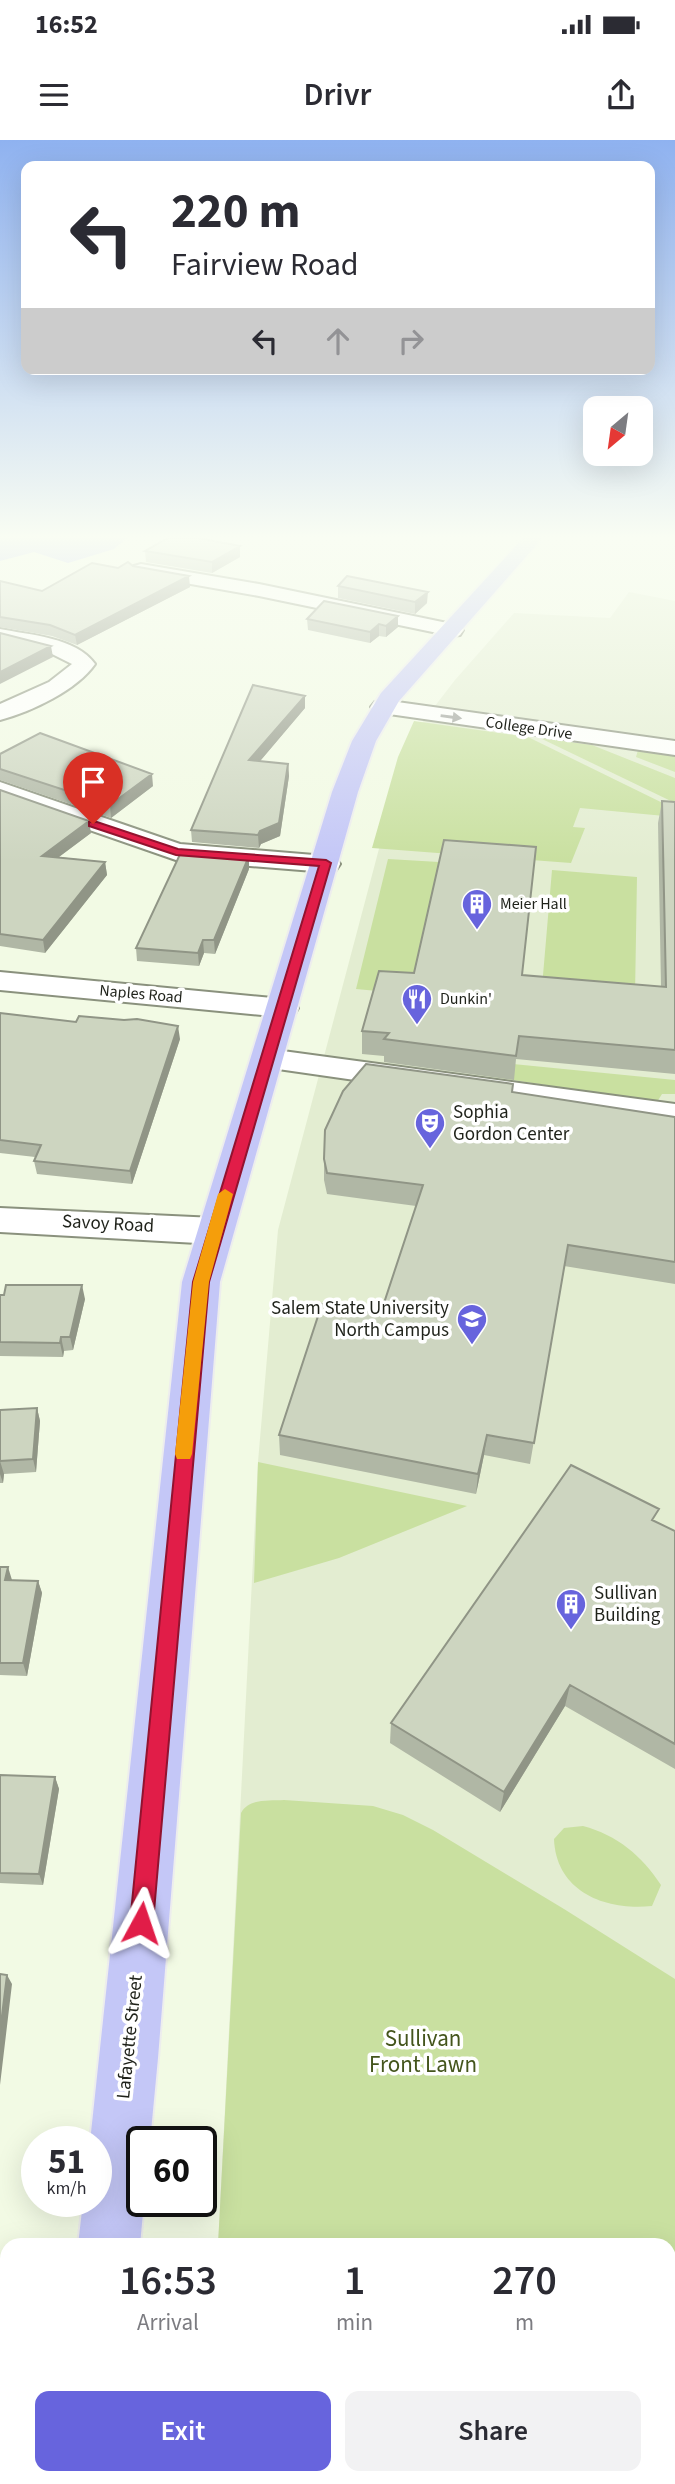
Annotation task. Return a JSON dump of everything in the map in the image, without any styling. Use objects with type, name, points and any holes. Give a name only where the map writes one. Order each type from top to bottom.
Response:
[{"type":"main road","name":"Lafayette Street","points":[[109,2238],[129,2058],[200,1296],[215,1231],[355,765],[364,741],[383,707],[415,666],[438,643]]},
{"type":"street","points":[[0,713],[64,682],[79,672],[84,664],[80,658],[68,652],[34,643]]},
{"type":"street","name":"College Drive","points":[[383,707],[675,748]]},
{"type":"street","points":[[0,790],[176,852],[326,863]]},
{"type":"street","name":"Naples Road","points":[[0,981],[283,1008]]},
{"type":"street","points":[[268,1059],[675,1115]]},
{"type":"street","name":"Savoy Road","points":[[0,1220],[215,1231]]},
{"type":"shaded area","name":"Salem State University North Campus","points":[[487,643],[675,643],[675,2238],[218,2238],[258,1462],[278,1230],[398,777],[418,728]]},
{"type":"green space","points":[[414,721],[528,737],[675,809],[675,817],[580,808],[573,827],[585,828],[571,863],[372,848],[398,757]]},
{"type":"green space","points":[[540,738],[592,745],[675,778],[675,803]]},
{"type":"green space","points":[[638,750],[675,755],[675,772],[636,757]]},
{"type":"green space","points":[[388,859],[439,862],[410,994],[356,989]]},
{"type":"green space","points":[[552,870],[637,877],[635,995],[542,987]]},
{"type":"green space","points":[[462,1059],[675,1080],[675,1094],[662,1094],[657,1102],[409,1064]]},
{"type":"green space","points":[[258,1462],[467,1506],[339,1558],[254,1583]]},
{"type":"green space","name":"Sullivan Front Lawn","points":[[266,1801],[373,1806],[403,1815],[433,1830],[675,1979],[675,2238],[218,2238],[241,1813],[249,1805]]},
{"type":"green space","points":[[583,1826],[618,1841],[646,1865],[661,1885],[652,1906],[635,1907],[601,1901],[574,1885],[564,1873],[557,1857],[554,1839],[564,1828]]},
{"type":"building","points":[[0,643],[51,646],[0,672]]},
{"type":"building","points":[[253,685],[305,696],[249,760],[288,764],[279,823],[260,831],[258,835],[191,830]]},
{"type":"building","points":[[40,733],[152,774],[110,805],[0,769],[0,754]]},
{"type":"building","points":[[0,790],[89,821],[42,856],[105,862],[43,940],[0,934]]},
{"type":"building","name":"Meier Hall","points":[[662,801],[675,802],[675,1050],[519,1036],[516,1056],[384,1039],[389,1033],[362,1031],[379,971],[414,973],[444,840],[536,847],[522,975],[666,987]]},
{"type":"building","points":[[182,850],[249,856],[214,940],[203,940],[198,953],[136,948]]},
{"type":"building","points":[[0,1013],[76,1022],[79,1016],[137,1019],[178,1026],[130,1171],[34,1161],[41,1145],[0,1140]]},
{"type":"building","points":[[366,1064],[513,1084],[512,1092],[675,1117],[675,1262],[568,1245],[534,1443],[487,1435],[478,1474],[279,1435],[322,1304],[380,1315],[423,1185],[327,1173],[324,1159],[325,1130],[343,1091]]},
{"type":"building","points":[[6,1285],[82,1285],[70,1337],[61,1337],[60,1343],[0,1342],[0,1295],[4,1295]]},
{"type":"building","points":[[37,1408],[33,1459],[0,1461],[0,1410]]},
{"type":"building","name":"Sullivan Building","points":[[571,1465],[659,1509],[652,1520],[675,1531],[675,1744],[570,1685],[504,1792],[391,1723]]},
{"type":"building","points":[[0,1567],[8,1567],[5,1580],[38,1581],[23,1663],[0,1663]]},
{"type":"building","points":[[0,1775],[55,1777],[39,1874],[0,1873]]},
{"type":"building","points":[[0,1974],[7,1975],[0,2032]]},
{"type":"slow traffic","points":[[184,1454],[201,1282],[225,1194]]},
{"type":"place","name":"Meier Hall","points":[[477,931]]},
{"type":"place","name":"Dunkin'","points":[[417,1026]]},
{"type":"place","name":"Sophia Gordon Center","points":[[430,1150]]},
{"type":"place","name":"Salem State University North Campus","points":[[472,1346]]},
{"type":"place","name":"Sullivan Building","points":[[571,1631]]},
{"type":"route","points":[[93,824],[176,852],[326,863],[201,1282],[141,1923]]}]
